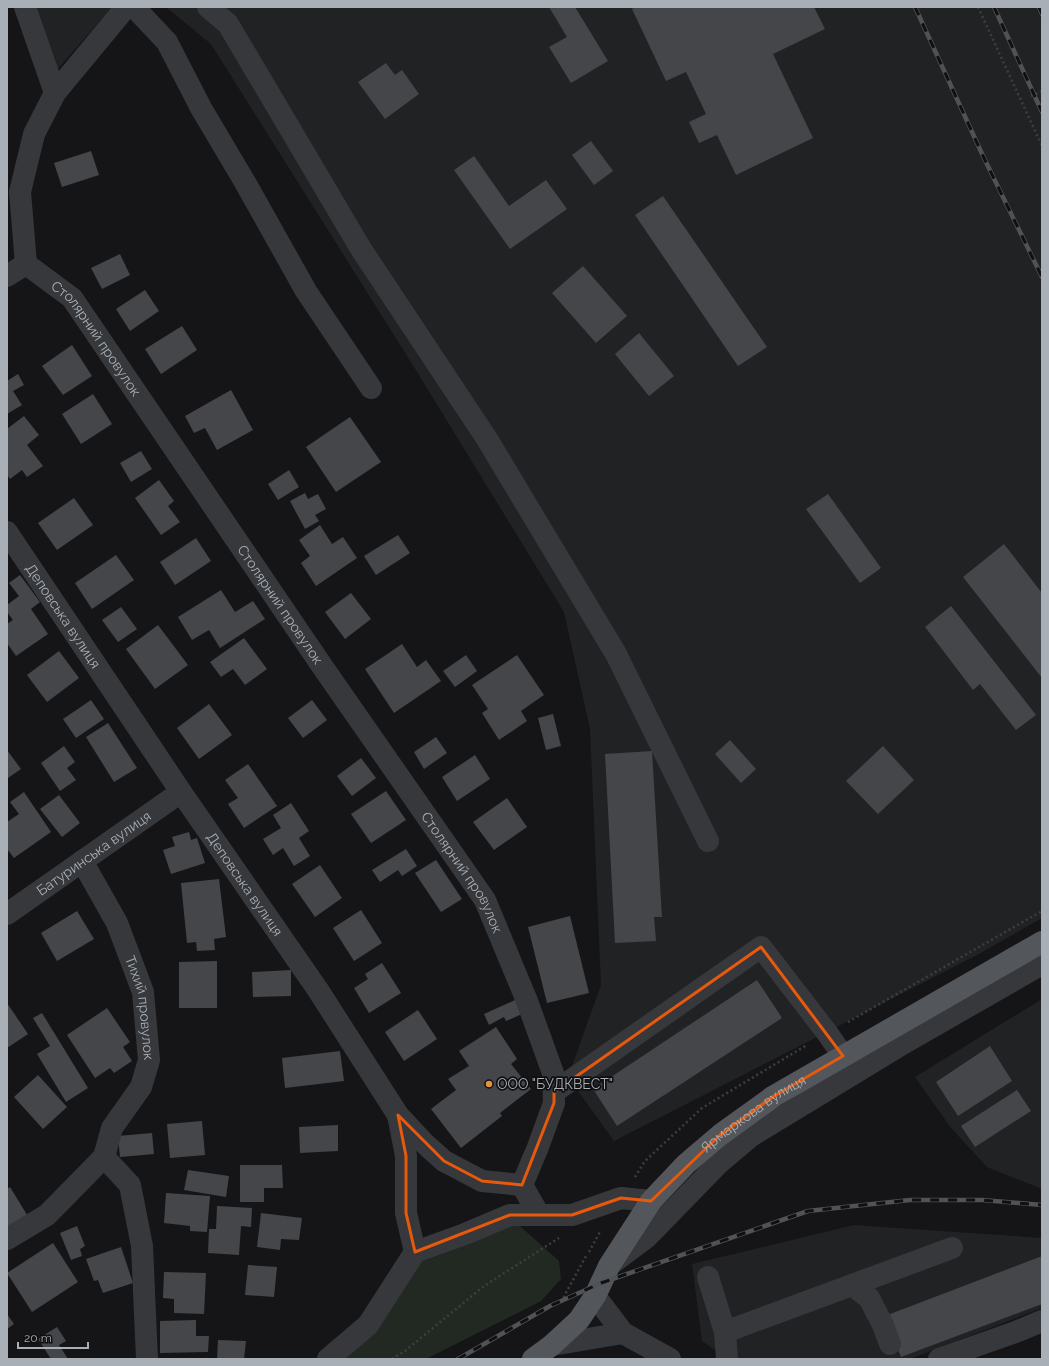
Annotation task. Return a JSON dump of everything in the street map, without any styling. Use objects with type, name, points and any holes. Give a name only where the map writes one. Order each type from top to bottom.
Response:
[{"type":"main road","name":"Ярмаркова вулиця","points":[[532,1359],[552,1345],[580,1320],[595,1296],[609,1266],[651,1202],[686,1164],[720,1135],[774,1096],[1042,942]]},
{"type":"street","points":[[24,7],[55,93]]},
{"type":"street","points":[[7,276],[26,264],[20,192],[34,134],[55,93],[126,7]]},
{"type":"street","points":[[134,7],[167,42],[201,108],[246,184],[306,291],[371,388]]},
{"type":"street","points":[[208,7],[228,24],[361,249],[487,439],[596,620],[616,654],[708,841]]},
{"type":"street","name":"Столярний провулок","points":[[26,264],[72,298],[322,666],[485,900],[526,1001],[553,1073],[554,1103],[522,1185]]},
{"type":"street","name":"Деповська вулиця","points":[[7,532],[181,792],[318,990],[398,1115],[424,1143],[444,1161],[482,1181],[522,1185]]},
{"type":"street","name":"Батуринська вулиця","points":[[7,914],[181,792]]},
{"type":"street","name":"Тихий провулок","points":[[82,861],[118,923],[143,992],[149,1060],[141,1087],[112,1128],[104,1157]]},
{"type":"street","points":[[554,1092],[761,947],[828,1034],[843,1056]]},
{"type":"street","points":[[609,1266],[646,1238],[719,1163],[751,1136],[899,1046],[1042,964]]},
{"type":"street","points":[[398,1115],[406,1156],[406,1213],[415,1252]]},
{"type":"street","points":[[7,1239],[47,1215],[104,1157],[130,1185],[142,1246],[147,1359]]},
{"type":"street","points":[[522,1185],[539,1215]]},
{"type":"street","points":[[328,1359],[368,1325],[415,1252],[465,1234],[510,1215],[572,1215],[621,1198],[651,1202]]},
{"type":"street","points":[[725,1332],[952,1248]]},
{"type":"street","points":[[708,1277],[725,1332],[727,1359]]},
{"type":"street","points":[[852,1285],[869,1298],[883,1325],[890,1344]]},
{"type":"street","points":[[595,1296],[622,1333],[670,1359]]},
{"type":"street","points":[[940,1359],[1042,1321]]},
{"type":"street","points":[[552,1345],[622,1333]]},
{"type":"path","points":[[978,7],[1042,146]]},
{"type":"path","points":[[1031,96],[1042,91]]},
{"type":"path","points":[[392,1359],[404,1352],[484,1286],[563,1236]]},
{"type":"highlighted area","points":[[761,947],[843,1056],[774,1096],[720,1135],[651,1201],[621,1198],[572,1215],[510,1215],[415,1252],[406,1213],[406,1156],[398,1115],[444,1161],[482,1181],[522,1185],[554,1103],[554,1092]]},
{"type":"shaded area","points":[[33,7],[112,7],[55,72]]},
{"type":"shaded area","points":[[166,7],[1042,7],[1042,918],[979,954],[614,1141],[568,1077],[601,985],[590,729],[564,612],[414,367],[211,44]]},
{"type":"shaded area","points":[[1042,999],[1042,1189],[987,1167],[951,1128],[915,1077]]},
{"type":"shaded area","points":[[512,1219],[559,1261],[561,1279],[541,1301],[426,1359],[335,1359],[421,1254]]},
{"type":"shaded area","points":[[854,1225],[1042,1238],[1042,1308],[910,1359],[728,1359],[702,1341],[692,1264]]},
{"type":"building","points":[[549,7],[575,7],[608,61],[571,83],[549,47],[567,37]]},
{"type":"building","points":[[635,7],[814,7],[825,29],[773,54],[813,138],[736,175],[717,135],[699,143],[689,122],[706,114],[686,72],[666,81],[632,9]]},
{"type":"building","points":[[386,63],[395,75],[402,70],[419,94],[385,119],[358,82]]},
{"type":"building","points":[[591,141],[613,171],[594,185],[572,155]]},
{"type":"building","points":[[91,151],[99,175],[62,187],[54,163]]},
{"type":"building","points":[[474,156],[509,206],[546,180],[567,209],[510,249],[454,170]]},
{"type":"building","points":[[663,196],[767,347],[738,366],[635,215]]},
{"type":"building","points":[[120,254],[130,275],[102,289],[91,268]]},
{"type":"building","points":[[583,266],[627,316],[596,343],[552,293]]},
{"type":"building","points":[[145,290],[159,311],[130,331],[116,309]]},
{"type":"building","points":[[182,326],[197,350],[161,374],[145,349]]},
{"type":"building","points":[[639,333],[674,376],[649,396],[615,354]]},
{"type":"building","points":[[72,345],[92,376],[63,395],[42,366]]},
{"type":"building","points":[[18,374],[24,385],[13,391],[22,405],[7,414],[7,381]]},
{"type":"building","points":[[231,390],[253,430],[217,450],[205,428],[194,433],[185,416]]},
{"type":"building","points":[[93,394],[112,424],[81,444],[62,414]]},
{"type":"building","points":[[24,416],[39,435],[27,445],[43,466],[27,477],[22,470],[10,479],[7,475],[7,429]]},
{"type":"building","points":[[350,417],[381,462],[336,492],[306,447]]},
{"type":"building","points":[[141,451],[152,469],[131,482],[120,463]]},
{"type":"building","points":[[289,470],[299,487],[278,500],[268,484]]},
{"type":"building","points":[[159,480],[174,501],[168,506],[180,522],[161,535],[135,498]]},
{"type":"building","points":[[305,493],[308,499],[318,494],[326,509],[315,515],[319,521],[305,529],[290,501]]},
{"type":"building","points":[[828,494],[881,568],[860,583],[806,509]]},
{"type":"building","points":[[74,498],[93,525],[57,550],[38,523]]},
{"type":"building","points":[[320,525],[332,544],[343,537],[357,558],[316,586],[301,563],[310,556],[299,540]]},
{"type":"building","points":[[398,535],[410,553],[376,575],[364,556]]},
{"type":"building","points":[[196,538],[211,561],[175,585],[160,562]]},
{"type":"building","points":[[1004,544],[1042,593],[1042,678],[963,577]]},
{"type":"building","points":[[116,555],[134,580],[92,609],[75,583]]},
{"type":"building","points":[[20,575],[40,602],[31,609],[48,634],[16,656],[7,643],[7,624],[13,620],[7,612],[7,605],[19,596],[9,583]]},
{"type":"building","points":[[221,590],[235,612],[253,601],[265,619],[220,648],[209,630],[192,640],[178,617]]},
{"type":"building","points":[[351,593],[371,619],[345,639],[325,612]]},
{"type":"building","points":[[951,606],[1036,715],[1016,730],[980,684],[973,690],[925,627]]},
{"type":"building","points":[[121,607],[137,629],[118,642],[102,620]]},
{"type":"building","points":[[158,625],[188,665],[155,689],[126,649]]},
{"type":"building","points":[[244,638],[267,669],[245,685],[233,669],[221,677],[210,662]]},
{"type":"building","points":[[402,644],[417,667],[426,660],[441,681],[394,713],[365,669]]},
{"type":"building","points":[[59,651],[79,678],[47,702],[27,675]]},
{"type":"building","points":[[466,655],[477,671],[455,687],[443,671]]},
{"type":"building","points":[[517,655],[544,695],[521,711],[527,721],[499,740],[482,713],[488,709],[472,685]]},
{"type":"building","points":[[91,700],[104,719],[76,738],[63,719]]},
{"type":"building","points":[[312,700],[327,720],[303,738],[288,718]]},
{"type":"building","points":[[209,704],[232,735],[199,759],[177,728]]},
{"type":"building","points":[[553,714],[561,746],[546,750],[538,718]]},
{"type":"building","points":[[108,723],[137,768],[114,782],[86,737]]},
{"type":"building","points":[[436,737],[447,753],[424,769],[414,752]]},
{"type":"building","points":[[730,740],[756,769],[741,783],[715,754]]},
{"type":"building","points":[[64,746],[75,762],[67,768],[76,780],[60,791],[41,763]]},
{"type":"building","points":[[883,746],[914,780],[878,814],[846,781]]},
{"type":"building","points":[[7,750],[21,769],[8,778],[7,777]]},
{"type":"building","points":[[652,751],[662,917],[654,917],[656,941],[615,943],[605,754]]},
{"type":"building","points":[[475,755],[490,779],[457,801],[442,777]]},
{"type":"building","points":[[361,758],[376,778],[352,796],[337,776]]},
{"type":"building","points":[[248,764],[277,806],[244,828],[228,804],[238,798],[225,780]]},
{"type":"building","points":[[386,791],[406,820],[371,843],[351,814]]},
{"type":"building","points":[[24,792],[51,832],[14,858],[7,849],[7,822],[19,814],[10,802]]},
{"type":"building","points":[[59,795],[80,823],[62,837],[40,809]]},
{"type":"building","points":[[507,798],[527,827],[494,850],[473,822]]},
{"type":"building","points":[[291,803],[309,831],[299,838],[310,856],[294,866],[283,848],[273,855],[263,839],[281,828],[273,815]]},
{"type":"building","points":[[189,832],[191,840],[197,838],[205,863],[171,874],[163,850],[175,846],[172,837]]},
{"type":"building","points":[[406,849],[417,866],[402,876],[398,870],[380,882],[372,870]]},
{"type":"building","points":[[436,860],[462,899],[441,912],[415,873]]},
{"type":"building","points":[[320,865],[342,898],[315,917],[292,884]]},
{"type":"building","points":[[219,879],[226,937],[214,939],[215,950],[197,951],[196,942],[187,943],[181,883]]},
{"type":"building","points":[[361,910],[382,943],[354,961],[333,928]]},
{"type":"building","points":[[77,911],[94,939],[57,961],[41,933]]},
{"type":"building","points":[[570,916],[589,993],[547,1003],[528,927]]},
{"type":"building","points":[[217,961],[217,1008],[179,1008],[179,962]]},
{"type":"building","points":[[382,963],[401,993],[369,1013],[354,988],[368,979],[365,974]]},
{"type":"building","points":[[291,970],[291,996],[253,997],[252,972]]},
{"type":"building","points":[[757,980],[782,1018],[617,1126],[593,1089]]},
{"type":"building","points":[[515,1000],[522,1014],[506,1021],[504,1017],[489,1025],[484,1014]]},
{"type":"building","points":[[7,1003],[28,1034],[7,1048]]},
{"type":"building","points":[[107,1008],[130,1042],[123,1047],[132,1061],[114,1073],[110,1068],[95,1078],[67,1035]]},
{"type":"building","points":[[418,1010],[437,1039],[404,1061],[385,1032]]},
{"type":"building","points":[[42,1013],[88,1088],[66,1102],[37,1054],[50,1046],[33,1018]]},
{"type":"building","name":"ООО \"БУДКВЕСТ\"","points":[[496,1027],[517,1059],[511,1064],[531,1089],[500,1113],[502,1116],[461,1148],[431,1109],[456,1090],[448,1079],[469,1066],[459,1051]]},
{"type":"building","points":[[990,1046],[1012,1081],[958,1116],[936,1082]]},
{"type":"building","points":[[340,1051],[344,1081],[285,1088],[282,1058]]},
{"type":"building","points":[[38,1075],[67,1107],[43,1129],[14,1097]]},
{"type":"building","points":[[1017,1090],[1031,1111],[975,1147],[961,1126]]},
{"type":"building","points":[[202,1121],[205,1155],[170,1158],[167,1124]]},
{"type":"building","points":[[338,1125],[338,1151],[300,1153],[299,1127]]},
{"type":"building","points":[[152,1133],[154,1154],[120,1157],[118,1136]]},
{"type":"building","points":[[240,1165],[282,1165],[283,1188],[264,1188],[264,1202],[240,1202]]},
{"type":"building","points":[[188,1170],[229,1176],[226,1197],[184,1190]]},
{"type":"building","points":[[10,1187],[29,1218],[7,1232],[7,1189]]},
{"type":"building","points":[[166,1193],[210,1196],[207,1232],[190,1231],[190,1226],[164,1223]]},
{"type":"building","points":[[217,1206],[252,1208],[251,1227],[241,1226],[239,1255],[208,1253],[209,1229],[216,1229]]},
{"type":"building","points":[[261,1213],[302,1218],[299,1240],[281,1239],[280,1250],[257,1247]]},
{"type":"building","points":[[77,1226],[85,1246],[80,1249],[82,1256],[71,1260],[60,1233]]},
{"type":"building","points":[[53,1243],[78,1282],[32,1312],[7,1273]]},
{"type":"building","points":[[121,1247],[133,1283],[103,1293],[98,1280],[94,1281],[86,1259]]},
{"type":"building","points":[[1042,1256],[1042,1304],[901,1357],[885,1316]]},
{"type":"building","points":[[248,1265],[277,1267],[274,1297],[245,1295]]},
{"type":"building","points":[[164,1272],[206,1273],[204,1314],[174,1313],[174,1299],[163,1298]]},
{"type":"building","points":[[7,1314],[14,1324],[7,1329]]},
{"type":"building","points":[[196,1320],[196,1336],[209,1336],[208,1352],[160,1353],[160,1321]]},
{"type":"building","points":[[57,1327],[66,1341],[59,1345],[68,1359],[51,1359],[38,1339]]},
{"type":"building","points":[[218,1340],[246,1341],[244,1359],[217,1359]]},
{"type":"railway","points":[[915,7],[983,156],[1042,277]]},
{"type":"railway","points":[[994,7],[1042,112]]},
{"type":"railway","points":[[1039,7],[1042,14]]},
{"type":"railway","points":[[458,1359],[550,1306],[601,1283],[808,1211],[910,1200],[982,1200],[1042,1205]]},
{"type":"place","name":"ООО \"БУДКВЕСТ\"","points":[[489,1084]]}]
